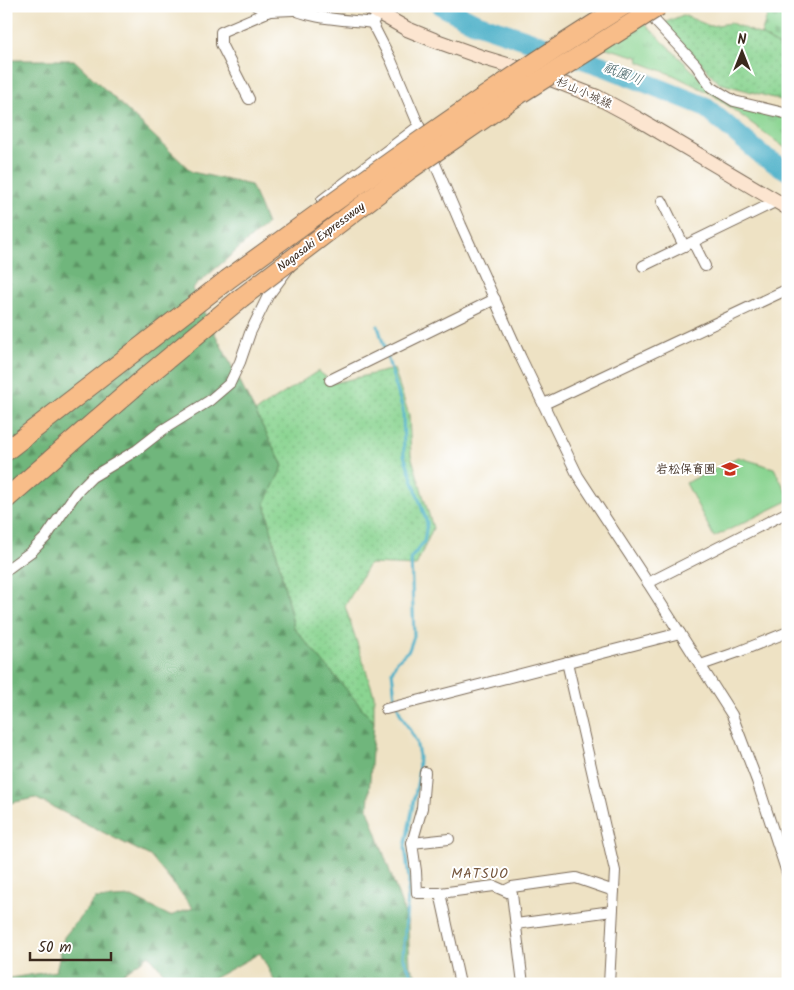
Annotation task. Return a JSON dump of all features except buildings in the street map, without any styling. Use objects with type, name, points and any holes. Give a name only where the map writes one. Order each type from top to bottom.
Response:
[{"type":"highway","name":"Nagasaki Expressway","points":[[6,452],[227,280],[398,155],[509,79],[623,6]]},
{"type":"highway","name":"Nagasaki Expressway","points":[[6,499],[240,298],[410,170],[521,94],[659,6]]},
{"type":"main road","name":"杉山小城線","points":[[373,14],[434,40],[484,58],[538,74],[597,97],[638,119],[782,205]]},
{"type":"street","points":[[256,6],[270,10]]},
{"type":"street","points":[[646,6],[656,22],[686,53],[711,87],[734,101],[788,114]]},
{"type":"street","points":[[248,99],[221,44],[221,32],[270,10],[290,8],[322,17],[373,14],[447,194],[578,476],[732,715],[785,856],[788,876]]},
{"type":"street","points":[[6,570],[32,551],[46,536],[76,494],[92,477],[138,450],[164,429],[209,401],[230,383],[240,362],[250,332],[268,296],[292,265],[285,228],[419,126]]},
{"type":"street","points":[[662,201],[688,244],[705,266]]},
{"type":"street","points":[[643,266],[688,244],[782,205]]},
{"type":"street","points":[[544,404],[788,289]]},
{"type":"street","points":[[330,380],[495,300]]},
{"type":"street","points":[[648,582],[788,512]]},
{"type":"street","points":[[701,665],[788,632]]},
{"type":"street","points":[[394,707],[680,633]]},
{"type":"street","points":[[567,662],[614,863],[609,984]]},
{"type":"street","points":[[425,772],[422,808],[412,842],[416,871],[416,893],[440,893],[494,886],[512,894],[523,984]]},
{"type":"street","points":[[412,842],[449,839]]},
{"type":"street","points":[[506,890],[512,887],[576,878],[614,891]]},
{"type":"street","points":[[440,893],[460,984]]},
{"type":"street","points":[[516,924],[612,911]]},
{"type":"green space","points":[[770,6],[788,6],[788,51],[761,35]]},
{"type":"green space","points":[[683,15],[710,26],[731,23],[761,35],[788,51],[788,102],[719,83],[664,23]]},
{"type":"green space","points":[[643,22],[703,81],[747,107],[788,119],[788,150],[712,94],[673,75],[639,62],[638,57],[603,47]]},
{"type":"green space","points":[[6,60],[74,60],[192,172],[251,185],[267,224],[192,289],[283,466],[265,503],[294,628],[374,722],[368,809],[408,923],[410,967],[422,984],[276,984],[260,953],[213,979],[215,984],[173,984],[149,955],[109,984],[6,984],[10,978],[56,971],[64,937],[95,899],[132,897],[170,916],[193,908],[150,856],[35,798],[6,804]]},
{"type":"green space","points":[[394,369],[409,415],[411,455],[433,528],[416,566],[369,564],[345,606],[374,695],[374,722],[294,628],[265,503],[283,466],[255,412],[318,371],[334,383]]},
{"type":"green space","points":[[738,457],[774,468],[788,495],[788,501],[714,537],[686,483]]},
{"type":"waterway","name":"祇園川","points":[[442,6],[473,22],[603,66],[704,106],[763,156],[788,171]]},
{"type":"waterway","points":[[378,326],[403,410],[404,455],[427,523],[424,542],[411,558],[414,636],[409,650],[397,661],[392,671],[395,697],[400,713],[416,741],[419,756],[418,779],[405,847],[409,880],[403,957],[416,984]]},
{"type":"place","name":"岩松保育園","points":[[730,469]]},
{"type":"district","name":"MATSUO","points":[[480,874]]}]
